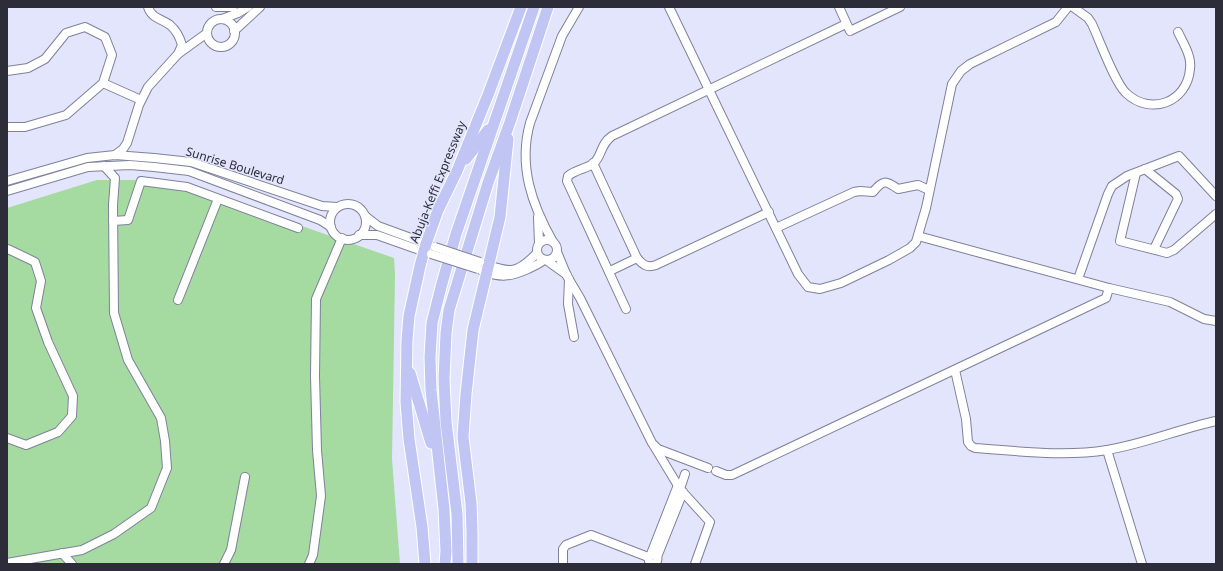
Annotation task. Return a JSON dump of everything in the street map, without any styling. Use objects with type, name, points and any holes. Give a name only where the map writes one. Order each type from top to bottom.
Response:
[{"type":"highway","name":"Abuja-Keffi Expressway","points":[[425,564],[422,527],[415,485],[406,402],[409,316],[429,249],[438,210],[457,171],[488,96],[521,7]]},
{"type":"highway","points":[[445,564],[445,529],[431,390],[430,357],[432,323],[456,234],[534,7]]},
{"type":"highway","points":[[458,564],[459,539],[455,487],[446,422],[444,379],[444,356],[449,310],[488,183],[548,7]]},
{"type":"highway","points":[[455,487],[463,437],[473,330],[483,267],[500,217],[510,122]]},
{"type":"highway","points":[[457,171],[493,124]]},
{"type":"highway","points":[[407,363],[439,472]]},
{"type":"highway","points":[[463,437],[471,503],[472,564]]},
{"type":"street","points":[[148,7],[150,13],[171,25],[176,32],[182,45],[178,54]]},
{"type":"street","points":[[216,7],[233,7]]},
{"type":"street","points":[[222,19],[230,23],[234,31],[233,40],[226,46],[221,47],[212,45],[209,41],[207,33],[210,24],[217,20],[238,13],[248,7]]},
{"type":"street","points":[[234,31],[260,7]]},
{"type":"street","points":[[579,7],[562,36],[526,137],[526,166],[530,190],[538,212],[556,246],[557,252],[568,277],[580,298],[652,443],[681,489],[710,522],[695,564]]},
{"type":"street","points":[[668,7],[710,90],[798,274],[805,285],[820,289],[841,283],[889,260],[910,248],[916,242],[952,84],[961,71],[970,64],[1056,22],[1068,7]]},
{"type":"street","points":[[839,7],[850,31],[900,7]]},
{"type":"street","points":[[1073,7],[1088,18],[1092,24],[1115,76],[1126,93],[1147,104],[1169,101],[1180,95],[1185,87],[1191,68],[1186,49],[1178,32]]},
{"type":"street","points":[[626,309],[610,271],[567,181],[568,176],[571,173],[593,163],[604,142],[612,136],[846,24]]},
{"type":"street","points":[[7,71],[28,68],[45,59],[66,32],[85,26],[105,37],[112,55],[103,83],[66,115],[25,127],[7,128]]},
{"type":"street","points":[[115,155],[123,149],[127,143],[138,105],[148,87],[178,54],[207,33]]},
{"type":"street","points":[[103,83],[141,100]]},
{"type":"street","name":"Sunrise Boulevard","points":[[7,182],[87,158],[115,155],[191,162],[322,206],[337,207]]},
{"type":"street","points":[[1078,279],[1108,194],[1112,186],[1127,176],[1179,156],[1216,196]]},
{"type":"street","points":[[593,163],[637,258],[645,266],[656,266],[769,212]]},
{"type":"street","name":"Sunrise Boulevard","points":[[7,191],[88,167],[130,165],[189,172],[320,220],[331,227]]},
{"type":"street","points":[[7,563],[82,550],[108,537],[151,508],[167,468],[166,441],[161,418],[128,360],[114,313],[113,221],[115,178],[104,166]]},
{"type":"street","points":[[1145,169],[1176,194],[1178,199],[1154,249]]},
{"type":"street","points":[[1136,173],[1120,241],[1167,253],[1174,250],[1216,214]]},
{"type":"street","points":[[113,221],[128,220],[141,181],[187,187],[298,228]]},
{"type":"street","points":[[776,228],[854,192],[873,192],[881,183],[889,183],[898,189],[918,185],[929,190]]},
{"type":"street","points":[[178,300],[218,199]]},
{"type":"street","points":[[429,249],[378,226],[353,205],[348,204],[337,207],[331,216],[331,227],[337,236],[342,238],[351,239],[359,235],[376,235],[429,249],[483,267],[500,276],[512,276],[538,265],[545,260],[552,259],[557,252]]},
{"type":"street","points":[[483,267],[512,270],[527,263],[537,253],[539,243],[538,212]]},
{"type":"street","points":[[359,235],[365,226],[365,216]]},
{"type":"street","points":[[918,236],[1109,288],[1170,302],[1204,319],[1216,321]]},
{"type":"street","points":[[309,564],[313,555],[321,496],[317,450],[315,376],[316,299],[342,238]]},
{"type":"street","points":[[539,243],[546,240],[553,242]]},
{"type":"street","points":[[7,250],[8,249],[34,262],[41,282],[36,308],[48,342],[73,396],[72,416],[58,432],[26,445],[7,438]]},
{"type":"street","points":[[537,253],[541,258],[568,277]]},
{"type":"street","points":[[610,271],[637,258]]},
{"type":"street","points":[[568,277],[568,304],[574,337]]},
{"type":"street","points":[[716,471],[726,475],[732,475],[1106,298],[1109,288]]},
{"type":"street","points":[[955,370],[966,419],[968,442],[972,447],[1047,453],[1107,450],[1168,435],[1191,426],[1216,421]]},
{"type":"street","points":[[652,443],[658,449],[708,468]]},
{"type":"street","points":[[1107,450],[1142,564]]},
{"type":"street","points":[[563,564],[563,549],[566,545],[591,535],[653,559],[681,489],[685,474]]},
{"type":"street","points":[[224,564],[231,550],[245,477]]},
{"type":"street","points":[[62,554],[72,564]]},
{"type":"green space","points":[[97,180],[169,180],[394,258],[392,459],[400,564],[7,564],[7,208]]}]
